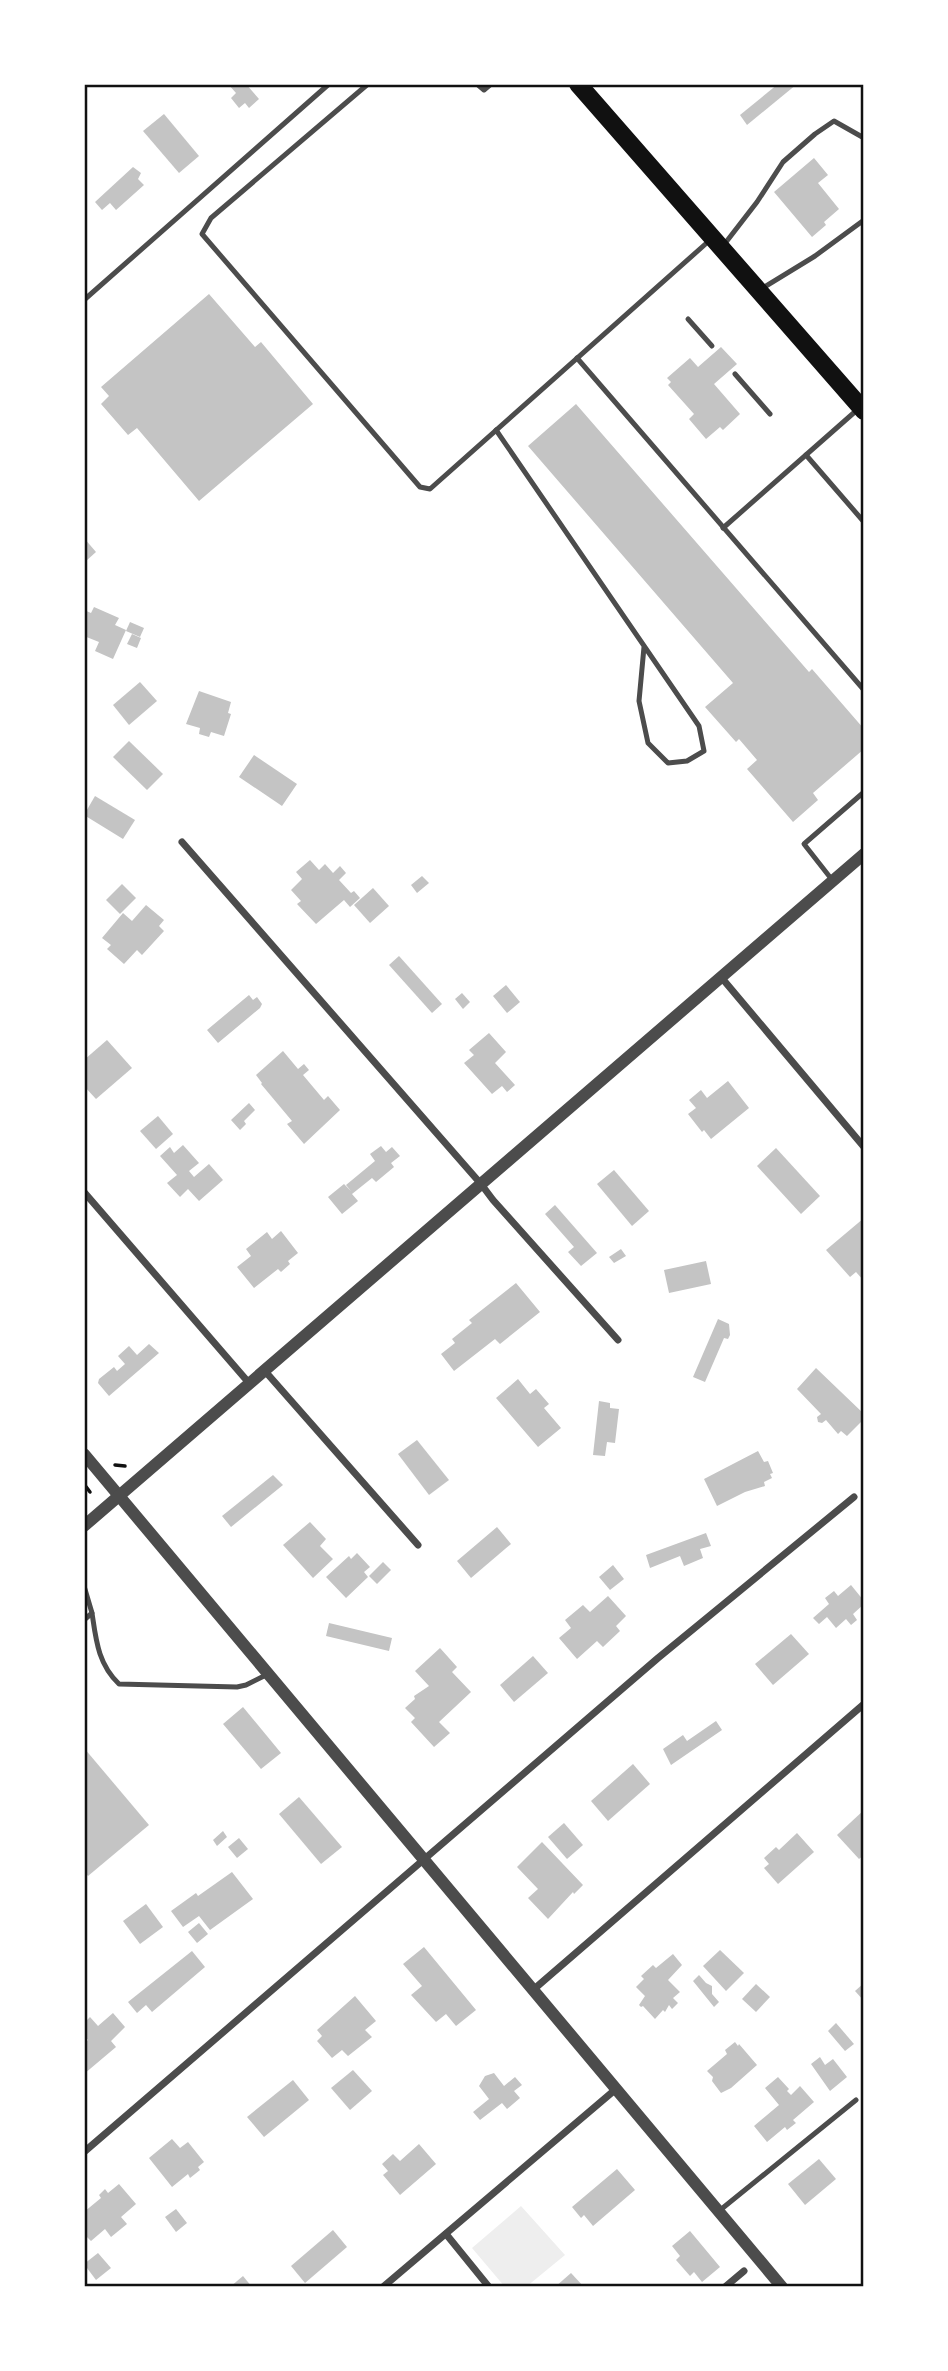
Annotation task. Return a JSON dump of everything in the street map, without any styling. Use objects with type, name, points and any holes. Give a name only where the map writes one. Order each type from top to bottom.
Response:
[{"type":"main road","points":[[578,84],[862,409]]},
{"type":"street","points":[[182,842],[618,1340]]},
{"type":"street","points":[[84,1525],[864,854]]},
{"type":"street","points":[[721,977],[864,1147]]},
{"type":"street","points":[[84,1192],[249,1383]]},
{"type":"street","points":[[264,1370],[418,1545]]},
{"type":"street","points":[[84,1454],[782,2287]]},
{"type":"street","points":[[84,2152],[658,1658],[854,1497]]},
{"type":"street","points":[[533,1990],[864,1704]]},
{"type":"street","points":[[383,2287],[616,2089]]},
{"type":"street","points":[[446,2234],[489,2287]]},
{"type":"street","points":[[725,2287],[744,2271]]},
{"type":"lane","points":[[84,300],[329,84]]},
{"type":"lane","points":[[368,84],[211,218],[202,234],[420,487],[430,489],[577,358],[717,243],[757,202],[783,162],[815,134],[834,121],[864,138]]},
{"type":"lane","points":[[477,84],[484,90],[491,84]]},
{"type":"lane","points":[[758,290],[815,256],[864,219]]},
{"type":"lane","points":[[688,320],[712,346]]},
{"type":"lane","points":[[577,358],[864,690]]},
{"type":"lane","points":[[735,374],[770,414]]},
{"type":"lane","points":[[723,528],[862,409]]},
{"type":"lane","points":[[496,430],[699,726],[704,751],[687,761],[668,763],[648,743],[639,701],[644,648]]},
{"type":"lane","points":[[806,455],[864,522]]},
{"type":"lane","points":[[833,881],[804,844],[864,792]]},
{"type":"lane","points":[[84,1586],[92,1613],[96,1645],[103,1663],[119,1684],[237,1687],[268,1674]]},
{"type":"lane","points":[[84,1620],[92,1613]]},
{"type":"lane","points":[[719,2211],[856,2100]]},
{"type":"path","points":[[84,1484],[90,1492]]},
{"type":"shaded area","points":[[521,2206],[565,2255],[526,2287],[505,2287],[472,2248]]},
{"type":"building","points":[[228,84],[246,84],[259,99],[249,108],[245,103],[239,108],[231,98],[236,93]]},
{"type":"building","points":[[778,84],[797,84],[747,125],[740,115]]},
{"type":"building","points":[[164,114],[199,156],[179,173],[143,131]]},
{"type":"building","points":[[814,158],[828,175],[818,183],[839,209],[812,237],[774,192]]},
{"type":"building","points":[[133,167],[141,173],[138,179],[144,185],[116,210],[110,203],[102,210],[95,202]]},
{"type":"building","points":[[209,294],[255,347],[261,342],[313,404],[199,501],[137,428],[128,435],[101,404],[109,396],[101,387]]},
{"type":"building","points":[[721,347],[737,364],[714,384],[740,414],[723,430],[720,427],[706,439],[689,419],[694,414],[668,385],[671,382],[667,378],[690,358],[698,367]]},
{"type":"building","points":[[576,404],[809,672],[812,669],[864,729],[864,749],[813,793],[818,800],[793,822],[747,769],[757,760],[739,739],[736,742],[705,707],[733,683],[528,446]]},
{"type":"building","points":[[84,538],[96,552],[86,561],[84,559]]},
{"type":"building","points":[[94,607],[119,618],[115,625],[126,630],[113,659],[95,651],[99,642],[84,636],[84,610],[91,613]]},
{"type":"building","points":[[130,622],[144,628],[140,637],[126,631]]},
{"type":"building","points":[[132,634],[141,638],[137,648],[127,644]]},
{"type":"building","points":[[140,682],[157,701],[129,725],[113,705]]},
{"type":"building","points":[[199,691],[231,702],[228,713],[231,714],[224,736],[211,732],[209,737],[199,734],[200,728],[186,724]]},
{"type":"building","points":[[129,741],[163,774],[147,790],[113,757]]},
{"type":"building","points":[[254,755],[297,784],[282,806],[239,777]]},
{"type":"building","points":[[95,796],[135,820],[123,839],[84,815]]},
{"type":"building","points":[[310,860],[319,870],[325,864],[333,873],[340,866],[346,873],[339,880],[360,898],[350,907],[344,900],[316,924],[297,904],[301,901],[291,890],[302,879],[296,872]]},
{"type":"building","points":[[422,876],[429,883],[417,893],[411,885]]},
{"type":"building","points":[[122,884],[136,898],[120,914],[106,900]]},
{"type":"building","points":[[373,888],[389,906],[370,923],[354,905]]},
{"type":"building","points":[[146,905],[164,920],[159,926],[164,931],[142,955],[137,950],[124,964],[107,949],[111,945],[102,938],[123,913],[132,921]]},
{"type":"building","points":[[399,956],[442,1004],[432,1013],[389,965]]},
{"type":"building","points":[[506,985],[520,1002],[507,1013],[493,996]]},
{"type":"building","points":[[462,993],[470,1002],[463,1009],[455,999]]},
{"type":"building","points":[[249,995],[253,1000],[257,997],[262,1004],[260,1008],[218,1043],[207,1030]]},
{"type":"building","points":[[489,1033],[506,1052],[495,1063],[515,1085],[507,1092],[502,1086],[492,1094],[464,1063],[474,1055],[469,1050]]},
{"type":"building","points":[[107,1040],[132,1068],[96,1099],[84,1086],[84,1060]]},
{"type":"building","points":[[283,1051],[298,1069],[304,1064],[309,1070],[303,1075],[324,1100],[328,1096],[340,1110],[304,1144],[287,1124],[292,1121],[256,1075]]},
{"type":"building","points":[[728,1081],[749,1108],[711,1139],[688,1114],[696,1108],[689,1100],[701,1090],[707,1098]]},
{"type":"building","points":[[249,1103],[255,1110],[244,1121],[246,1124],[240,1130],[231,1120]]},
{"type":"building","points":[[158,1116],[173,1134],[156,1149],[140,1131]]},
{"type":"building","points":[[183,1145],[199,1163],[189,1171],[194,1177],[209,1164],[223,1180],[199,1201],[188,1189],[180,1197],[167,1183],[177,1175],[160,1156],[170,1147],[174,1153]]},
{"type":"building","points":[[381,1146],[386,1152],[392,1147],[400,1156],[391,1163],[394,1167],[376,1182],[372,1178],[352,1194],[358,1201],[342,1214],[328,1197],[344,1184],[351,1191],[346,1185],[375,1161],[370,1154]]},
{"type":"building","points":[[776,1148],[820,1196],[801,1214],[757,1166]]},
{"type":"building","points":[[614,1170],[649,1211],[632,1226],[597,1184]]},
{"type":"building","points":[[555,1205],[597,1253],[581,1266],[568,1252],[574,1247],[545,1214]]},
{"type":"building","points":[[864,1218],[864,1281],[856,1272],[850,1277],[826,1250]]},
{"type":"building","points":[[281,1231],[298,1253],[288,1261],[290,1264],[281,1272],[278,1269],[254,1288],[237,1267],[251,1256],[246,1249],[267,1232],[272,1239]]},
{"type":"building","points":[[621,1249],[626,1256],[614,1263],[609,1257]]},
{"type":"building","points":[[706,1261],[711,1284],[669,1293],[664,1270]]},
{"type":"building","points":[[516,1283],[540,1312],[500,1344],[495,1339],[454,1371],[441,1354],[455,1343],[452,1339],[472,1323],[469,1320]]},
{"type":"building","points":[[718,1319],[729,1324],[730,1335],[728,1339],[724,1338],[705,1382],[693,1377]]},
{"type":"building","points":[[149,1344],[159,1353],[109,1396],[98,1383],[99,1379],[114,1367],[117,1371],[125,1364],[118,1356],[129,1346],[137,1355]]},
{"type":"building","points":[[816,1368],[864,1414],[864,1419],[847,1436],[841,1431],[838,1434],[826,1420],[818,1422],[817,1417],[821,1414],[797,1389]]},
{"type":"building","points":[[518,1379],[530,1394],[536,1389],[549,1404],[544,1408],[561,1428],[538,1447],[496,1398]]},
{"type":"building","points":[[599,1401],[610,1403],[610,1408],[619,1409],[615,1443],[607,1442],[605,1456],[593,1455]]},
{"type":"building","points":[[417,1440],[449,1480],[429,1495],[398,1454]]},
{"type":"building","points":[[758,1451],[764,1462],[768,1461],[773,1473],[770,1474],[772,1478],[764,1482],[765,1486],[745,1492],[717,1506],[704,1479]]},
{"type":"building","points":[[273,1475],[283,1485],[231,1527],[222,1516]]},
{"type":"building","points":[[310,1522],[326,1539],[320,1546],[333,1559],[313,1578],[283,1545]]},
{"type":"building","points":[[497,1527],[511,1544],[471,1578],[457,1561]]},
{"type":"building","points":[[706,1533],[711,1546],[700,1549],[703,1558],[684,1566],[680,1556],[650,1568],[646,1555]]},
{"type":"building","points":[[357,1553],[370,1567],[364,1572],[368,1577],[346,1598],[326,1577],[349,1556],[351,1559]]},
{"type":"building","points":[[383,1562],[391,1570],[377,1584],[369,1576]]},
{"type":"building","points":[[613,1565],[624,1579],[610,1590],[599,1577]]},
{"type":"building","points":[[851,1585],[864,1601],[853,1614],[857,1620],[851,1625],[846,1619],[836,1628],[827,1617],[819,1624],[813,1618],[829,1604],[825,1598],[834,1591],[838,1596]]},
{"type":"building","points":[[608,1596],[626,1616],[616,1626],[620,1631],[603,1647],[597,1641],[577,1659],[559,1638],[571,1628],[565,1620],[583,1605],[590,1612]]},
{"type":"building","points":[[329,1623],[392,1638],[389,1651],[326,1636]]},
{"type":"building","points":[[791,1634],[809,1654],[773,1685],[755,1664]]},
{"type":"building","points":[[440,1648],[457,1667],[452,1672],[471,1692],[439,1722],[450,1733],[434,1747],[411,1722],[415,1718],[405,1708],[415,1699],[414,1696],[429,1686],[415,1671]]},
{"type":"building","points":[[533,1656],[548,1673],[514,1702],[500,1685]]},
{"type":"building","points":[[243,1707],[281,1753],[261,1769],[223,1724]]},
{"type":"building","points":[[716,1721],[722,1730],[671,1765],[663,1749],[683,1735],[687,1741]]},
{"type":"building","points":[[84,1748],[149,1825],[88,1876],[84,1871]]},
{"type":"building","points":[[633,1764],[650,1784],[608,1821],[591,1801]]},
{"type":"building","points":[[299,1797],[342,1847],[321,1864],[279,1814]]},
{"type":"building","points":[[864,1810],[864,1855],[859,1859],[837,1835]]},
{"type":"building","points":[[564,1823],[583,1845],[567,1859],[548,1837]]},
{"type":"building","points":[[223,1831],[227,1837],[217,1846],[213,1840]]},
{"type":"building","points":[[797,1833],[814,1852],[778,1884],[764,1868],[769,1864],[764,1858],[776,1847],[779,1850]]},
{"type":"building","points":[[239,1838],[248,1849],[237,1858],[228,1847]]},
{"type":"building","points":[[542,1842],[583,1885],[548,1919],[528,1898],[538,1889],[517,1867]]},
{"type":"building","points":[[232,1872],[253,1899],[210,1930],[199,1916],[183,1927],[171,1911]]},
{"type":"building","points":[[146,1904],[163,1927],[140,1944],[123,1921]]},
{"type":"building","points":[[199,1923],[208,1934],[197,1943],[188,1932]]},
{"type":"building","points":[[424,1947],[476,2010],[456,2026],[446,2014],[436,2022],[411,1995],[422,1986],[403,1964]]},
{"type":"building","points":[[720,1950],[744,1973],[726,1991],[703,1966]]},
{"type":"building","points":[[192,1951],[205,1967],[152,2012],[146,2005],[137,2013],[128,2002]]},
{"type":"building","points":[[673,1954],[682,1965],[668,1980],[680,1992],[673,1998],[678,2003],[672,2009],[669,2005],[665,2012],[663,2010],[655,2019],[639,2005],[645,1996],[636,1987],[644,1979],[641,1976],[653,1965],[656,1968]]},
{"type":"building","points":[[699,1975],[712,1986],[712,1994],[719,2002],[714,2007],[693,1981]]},
{"type":"building","points":[[864,1983],[864,2001],[855,1991]]},
{"type":"building","points":[[756,1984],[770,1997],[756,2012],[742,1999]]},
{"type":"building","points":[[355,1996],[376,2021],[365,2030],[372,2037],[348,2056],[342,2050],[332,2058],[317,2041],[322,2036],[317,2030]]},
{"type":"building","points":[[113,2013],[125,2027],[111,2041],[116,2047],[84,2074],[84,2044],[88,2040],[84,2035],[84,2023],[90,2017],[98,2026]]},
{"type":"building","points":[[836,2023],[854,2044],[845,2051],[828,2031]]},
{"type":"building","points":[[735,2042],[757,2065],[731,2088],[721,2093],[707,2071],[727,2054],[725,2050]]},
{"type":"building","points":[[820,2057],[825,2065],[833,2059],[847,2077],[830,2091],[811,2064]]},
{"type":"building","points":[[353,2070],[372,2091],[350,2110],[331,2088]]},
{"type":"building","points":[[494,2073],[504,2086],[515,2077],[522,2085],[514,2091],[520,2098],[507,2109],[502,2103],[480,2120],[473,2112],[489,2099],[479,2086],[485,2076]]},
{"type":"building","points":[[778,2077],[791,2095],[800,2086],[814,2102],[793,2120],[796,2123],[787,2130],[785,2127],[767,2142],[754,2126],[779,2105],[765,2088]]},
{"type":"building","points":[[293,2080],[309,2100],[264,2137],[247,2117]]},
{"type":"building","points":[[172,2139],[180,2148],[188,2142],[204,2162],[198,2167],[200,2170],[190,2178],[188,2174],[172,2187],[149,2158]]},
{"type":"building","points":[[419,2144],[436,2164],[400,2195],[383,2175],[388,2171],[382,2164],[393,2154],[400,2161]]},
{"type":"building","points":[[819,2159],[836,2179],[805,2205],[788,2184]]},
{"type":"building","points":[[617,2169],[635,2190],[593,2226],[584,2215],[581,2218],[572,2207]]},
{"type":"building","points":[[119,2184],[136,2204],[121,2217],[127,2224],[111,2237],[105,2229],[91,2241],[86,2236],[84,2238],[84,2212],[101,2198],[99,2195],[105,2189],[108,2193]]},
{"type":"building","points":[[176,2209],[187,2223],[176,2232],[165,2217]]},
{"type":"building","points":[[333,2230],[347,2247],[305,2283],[291,2266]]},
{"type":"building","points":[[690,2231],[720,2267],[702,2282],[694,2272],[690,2276],[676,2260],[680,2256],[672,2246]]},
{"type":"building","points":[[98,2253],[111,2268],[96,2280],[84,2264]]},
{"type":"building","points":[[571,2273],[584,2287],[555,2287]]},
{"type":"building","points":[[243,2276],[252,2287],[230,2287]]}]
